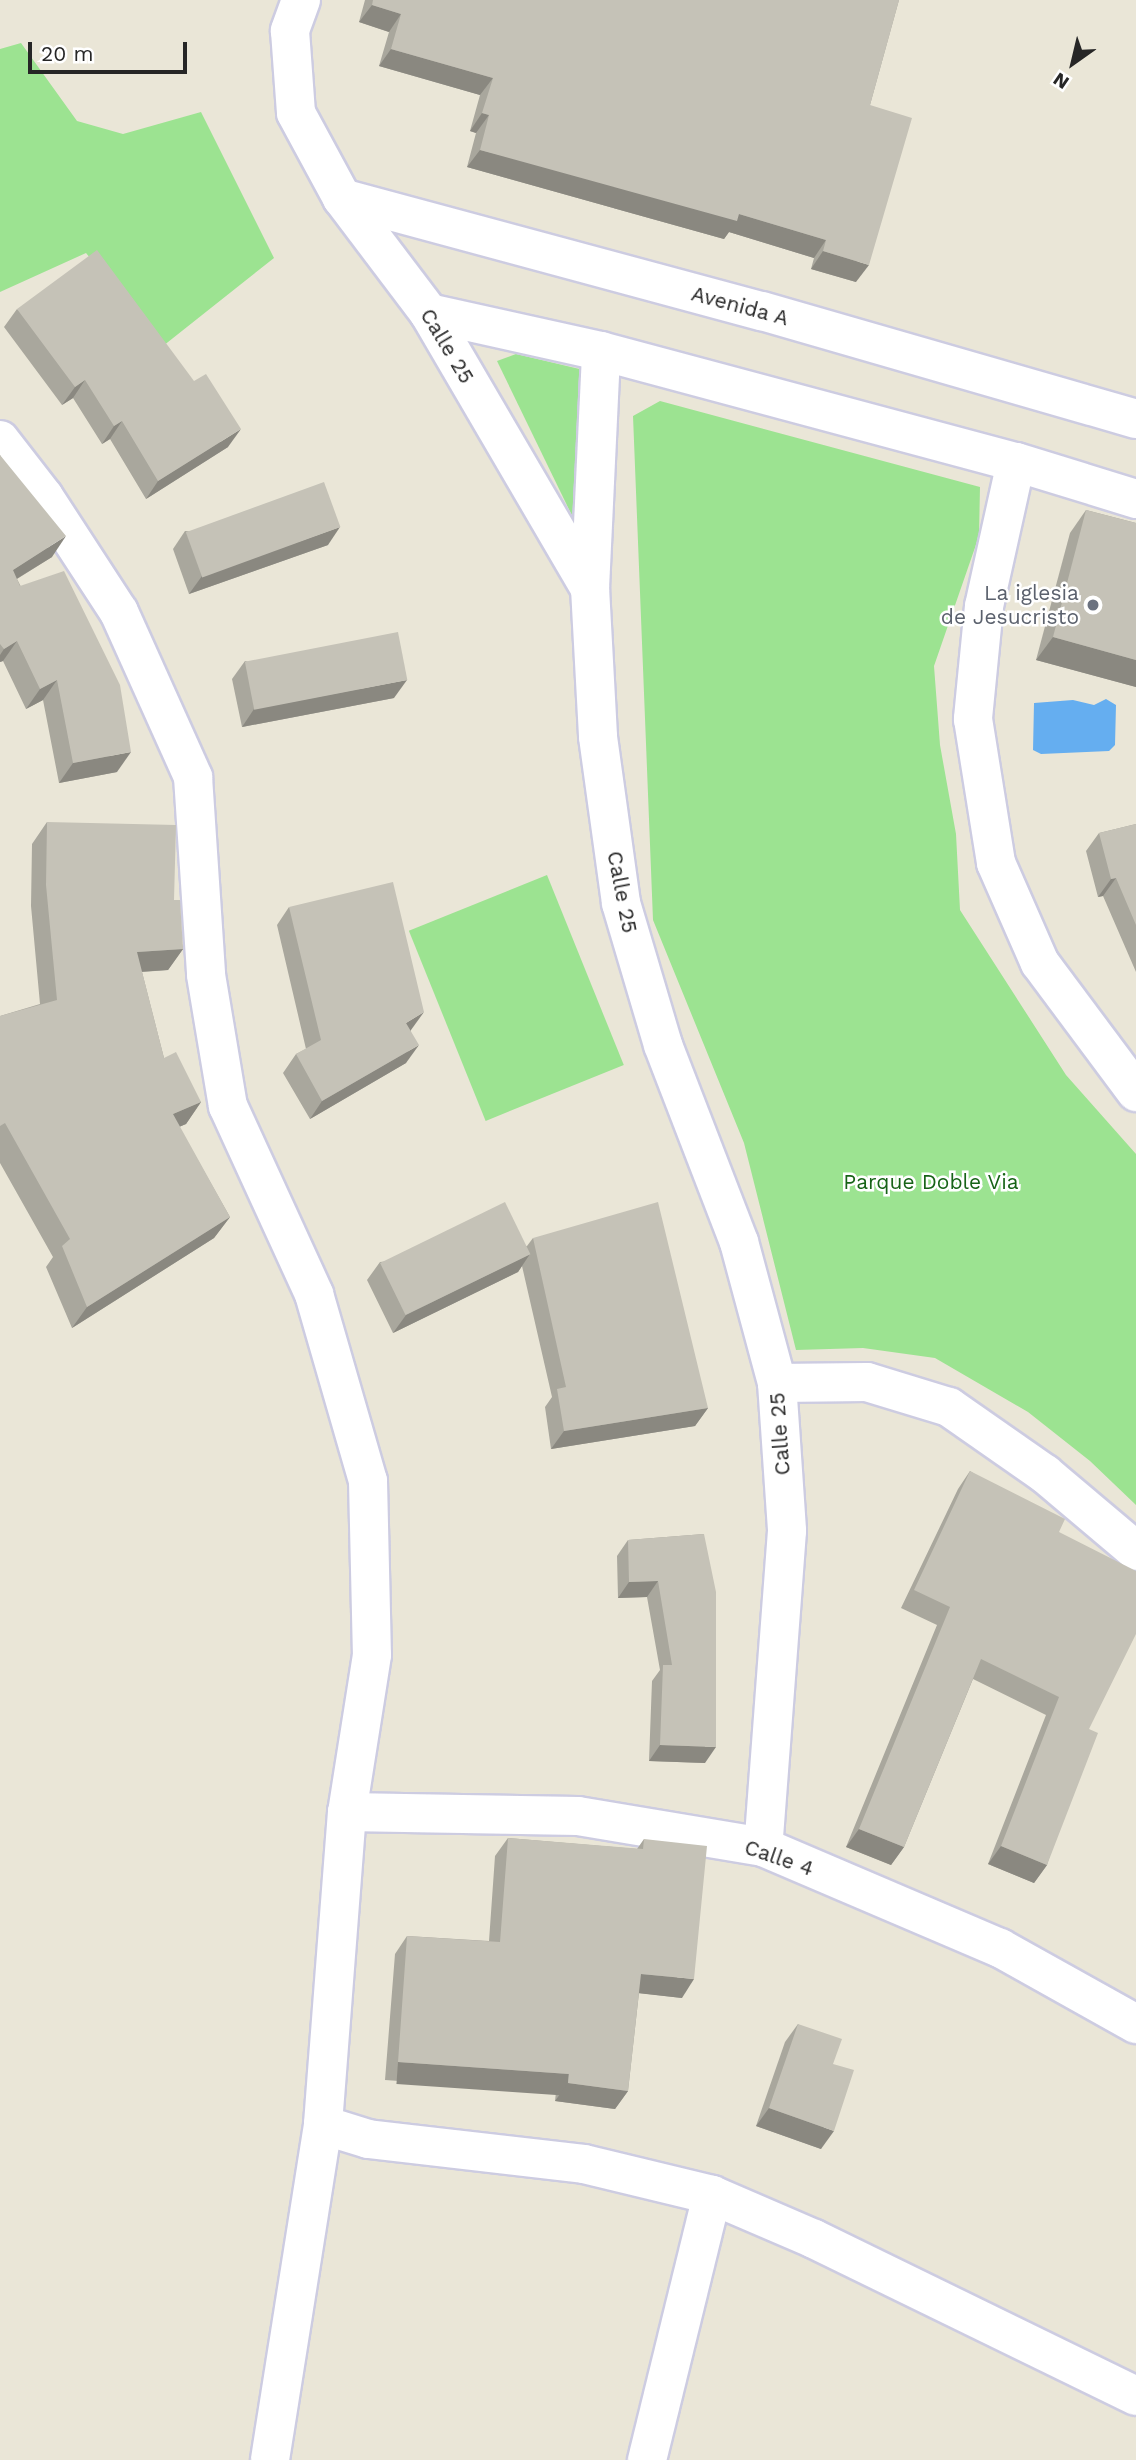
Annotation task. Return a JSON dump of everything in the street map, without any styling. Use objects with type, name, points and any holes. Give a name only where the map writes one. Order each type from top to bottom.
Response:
[{"type":"street","name":"Calle 25","points":[[301,0],[290,31],[296,113],[342,198],[429,313],[590,588],[598,737],[621,903],[663,1045],[739,1242],[777,1383],[786,1531],[763,1847]]},
{"type":"street","name":"Avenida A","points":[[342,198],[762,311],[1136,419]]},
{"type":"street","points":[[429,313],[601,351],[1016,461],[1136,499]]},
{"type":"street","points":[[590,588],[601,351]]},
{"type":"street","points":[[0,440],[44,497],[119,612],[193,777],[206,975],[228,1106],[314,1294],[368,1481],[372,1654],[347,1812],[323,2125],[270,2460]]},
{"type":"street","points":[[1016,461],[984,606],[973,719],[996,863],[1040,964],[1136,1092]]},
{"type":"street","points":[[777,1383],[867,1382],[949,1407],[1045,1474],[1136,1551]]},
{"type":"street","name":"Calle 4","points":[[347,1812],[578,1816],[763,1847],[1000,1948],[1136,2024]]},
{"type":"street","points":[[323,2125],[368,2138],[584,2164],[712,2196],[814,2239],[1136,2396]]},
{"type":"street","points":[[647,2460],[712,2196]]},
{"type":"green space","points":[[21,43],[77,121],[123,134],[201,112],[274,258],[163,346],[86,253],[0,292],[0,49]]},
{"type":"green space","points":[[516,354],[588,371],[578,528],[497,361]]},
{"type":"green space","name":"Parque Doble Via","points":[[660,401],[980,487],[979,536],[934,666],[940,745],[956,834],[960,910],[1066,1075],[1136,1154],[1136,1505],[1090,1461],[1028,1412],[935,1358],[863,1348],[796,1350],[744,1143],[653,920],[633,416]]},
{"type":"green space","points":[[547,875],[624,1065],[486,1121],[409,931]]},
{"type":"water","points":[[1106,699],[1116,705],[1115,745],[1109,751],[1041,754],[1033,750],[1034,703],[1073,700],[1094,705]]},
{"type":"building","points":[[373,0],[899,0],[870,105],[912,118],[869,265],[823,251],[826,240],[739,214],[737,221],[480,150],[489,115],[482,113],[493,78],[391,49],[401,14],[372,5]]},
{"type":"building","points":[[97,250],[194,381],[206,374],[241,429],[158,481],[122,421],[114,426],[85,380],[75,387],[17,309]]},
{"type":"building","points":[[0,455],[66,536],[13,570],[20,586],[64,571],[120,685],[131,752],[73,763],[57,680],[40,689],[17,641],[4,649],[0,644]]},
{"type":"building","points":[[324,482],[340,527],[202,577],[186,532]]},
{"type":"building","name":"La iglesia de Jesucristo","points":[[1086,510],[1136,523],[1136,660],[1053,637]]},
{"type":"building","points":[[398,632],[407,680],[254,710],[245,662]]},
{"type":"building","points":[[47,822],[176,825],[174,900],[180,900],[183,949],[137,952],[164,1058],[176,1052],[201,1102],[173,1114],[230,1217],[87,1307],[62,1246],[70,1239],[5,1123],[0,1126],[0,1016],[57,1000],[46,885]]},
{"type":"building","points":[[1136,824],[1136,925],[1116,878],[1111,879],[1099,833]]},
{"type":"building","points":[[393,882],[424,1012],[406,1023],[419,1045],[322,1101],[296,1054],[321,1040],[289,907]]},
{"type":"building","points":[[505,1202],[530,1254],[405,1315],[380,1263]]},
{"type":"building","points":[[658,1202],[708,1408],[564,1431],[557,1389],[566,1387],[533,1238]]},
{"type":"building","points":[[970,1471],[1065,1519],[1059,1532],[1136,1571],[1136,1634],[1089,1729],[1098,1733],[1047,1865],[1001,1846],[1059,1697],[981,1659],[904,1847],[859,1829],[950,1607],[914,1590]]},
{"type":"building","points":[[704,1534],[716,1592],[716,1747],[660,1745],[663,1665],[672,1665],[658,1581],[629,1582],[628,1540]]},
{"type":"building","points":[[508,1838],[643,1849],[644,1839],[707,1846],[694,1979],[641,1974],[628,2091],[568,2083],[569,2074],[398,2062],[407,1936],[500,1942]]},
{"type":"building","points":[[798,2024],[842,2039],[833,2064],[854,2070],[834,2131],[769,2108]]},
{"type":"place","name":"La iglesia de Jesucristo","points":[[1093,605]]}]
